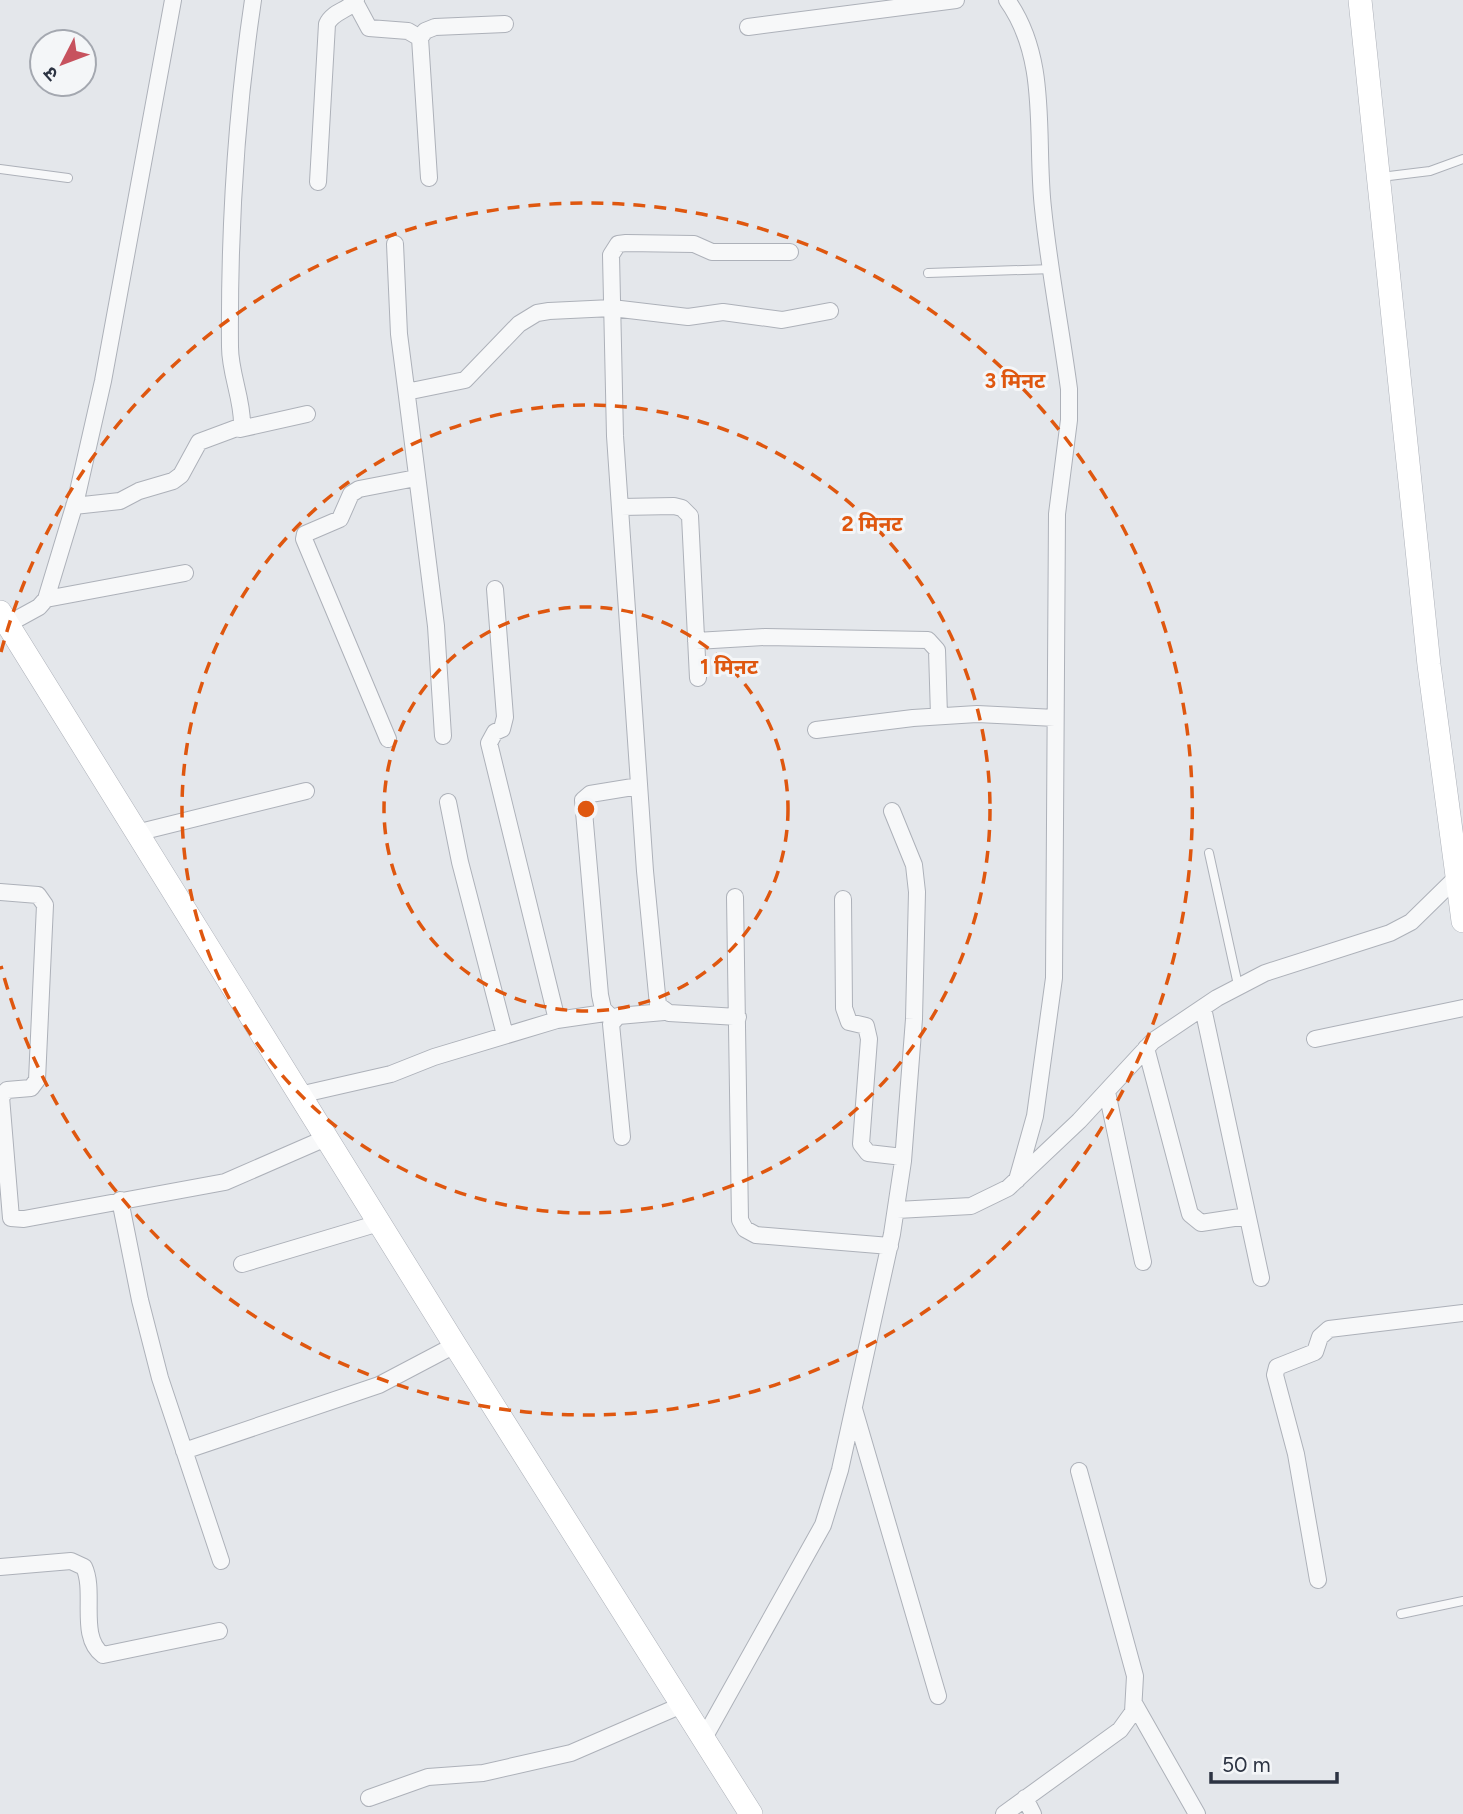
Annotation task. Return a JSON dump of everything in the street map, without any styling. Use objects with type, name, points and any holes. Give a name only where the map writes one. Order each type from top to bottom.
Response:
[{"type":"main road","points":[[1360,0],[1429,664],[1463,921]]},
{"type":"main road","points":[[4,618],[135,833],[751,1814]]},
{"type":"street","points":[[4,618],[39,607],[46,599],[74,506],[103,381],[173,0]]},
{"type":"street","points":[[240,429],[243,423],[231,369],[230,348],[233,211],[243,63],[253,0]]},
{"type":"street","points":[[748,27],[956,0]]},
{"type":"street","points":[[1007,0],[1024,28],[1034,61],[1038,90],[1040,187],[1069,389],[1069,420],[1058,514],[1054,978],[1035,1116],[1017,1180]]},
{"type":"street","points":[[318,182],[327,24],[334,14],[356,1],[369,27],[408,31],[420,38]]},
{"type":"street","points":[[429,178],[420,38],[425,31],[435,27],[505,24]]},
{"type":"street","points":[[396,244],[400,334],[436,626],[443,736]]},
{"type":"street","points":[[664,1012],[658,1005],[656,992],[639,786],[615,436],[611,255],[618,244],[694,244],[712,252],[790,252]]},
{"type":"street","points":[[407,396],[411,391],[465,380],[519,324],[537,313],[611,309],[688,317],[723,312],[782,320],[830,311]]},
{"type":"street","points":[[74,506],[120,501],[139,491],[173,481],[181,475],[200,442],[240,429],[307,414]]},
{"type":"street","points":[[388,739],[304,539],[305,534],[344,515],[351,494],[359,489],[416,478]]},
{"type":"street","points":[[621,507],[674,506],[682,508],[690,516],[698,678]]},
{"type":"street","points":[[46,599],[185,573]]},
{"type":"street","points":[[495,589],[505,717],[502,729],[491,737],[490,752],[557,1020]]},
{"type":"street","points":[[696,642],[765,638],[928,640],[937,650],[939,716]]},
{"type":"street","points":[[816,730],[977,714],[1055,718]]},
{"type":"street","points":[[622,1137],[610,1016],[599,983],[583,800],[590,794],[639,786]]},
{"type":"street","points":[[135,833],[306,791]]},
{"type":"street","points":[[448,802],[460,862],[505,1035]]},
{"type":"street","points":[[704,1738],[823,1525],[841,1470],[890,1246],[903,1157],[914,1019],[917,892],[914,865],[892,811]]},
{"type":"street","points":[[897,1210],[971,1206],[992,1198],[1017,1180],[1107,1092],[1146,1048],[1203,1008],[1238,985],[1265,973],[1390,933],[1427,909],[1457,877]]},
{"type":"street","points":[[0,892],[38,895],[45,905],[37,1080],[31,1088],[7,1090],[1,1097],[8,1211],[15,1220],[225,1182],[326,1138]]},
{"type":"street","points":[[735,897],[740,1220],[746,1229],[755,1234],[890,1246]]},
{"type":"street","points":[[843,899],[844,1008],[849,1022],[866,1026],[869,1039],[861,1144],[868,1153],[903,1157]]},
{"type":"street","points":[[1203,1008],[1261,1278]]},
{"type":"street","points":[[1315,1039],[1463,1008]]},
{"type":"street","points":[[299,1095],[391,1074],[434,1057],[557,1020],[664,1012],[738,1017]]},
{"type":"street","points":[[1146,1048],[1190,1214],[1201,1223],[1247,1216]]},
{"type":"street","points":[[1107,1092],[1143,1262]]},
{"type":"street","points":[[120,1200],[140,1300],[184,1451],[221,1561]]},
{"type":"street","points":[[242,1264],[379,1223]]},
{"type":"street","points":[[1318,1580],[1296,1454],[1275,1375],[1277,1367],[1315,1352],[1320,1337],[1329,1329],[1463,1313]]},
{"type":"street","points":[[184,1451],[379,1385],[455,1345]]},
{"type":"street","points":[[853,1407],[937,1696]]},
{"type":"street","points":[[1079,1471],[1135,1676],[1135,1705],[1197,1814]]},
{"type":"street","points":[[0,1567],[79,1563],[87,1573],[92,1635],[97,1649],[103,1655],[219,1631]]},
{"type":"street","points":[[369,1798],[428,1777],[483,1773],[571,1753],[682,1705]]},
{"type":"street","points":[[1004,1814],[1120,1730],[1135,1705]]},
{"type":"street","points":[[1025,1798],[1033,1814]]},
{"type":"lane","points":[[1379,177],[1430,171],[1463,159]]},
{"type":"lane","points":[[0,170],[68,178]]},
{"type":"lane","points":[[928,273],[1053,269]]},
{"type":"lane","points":[[1209,853],[1238,985]]},
{"type":"lane","points":[[1401,1614],[1463,1601]]}]
